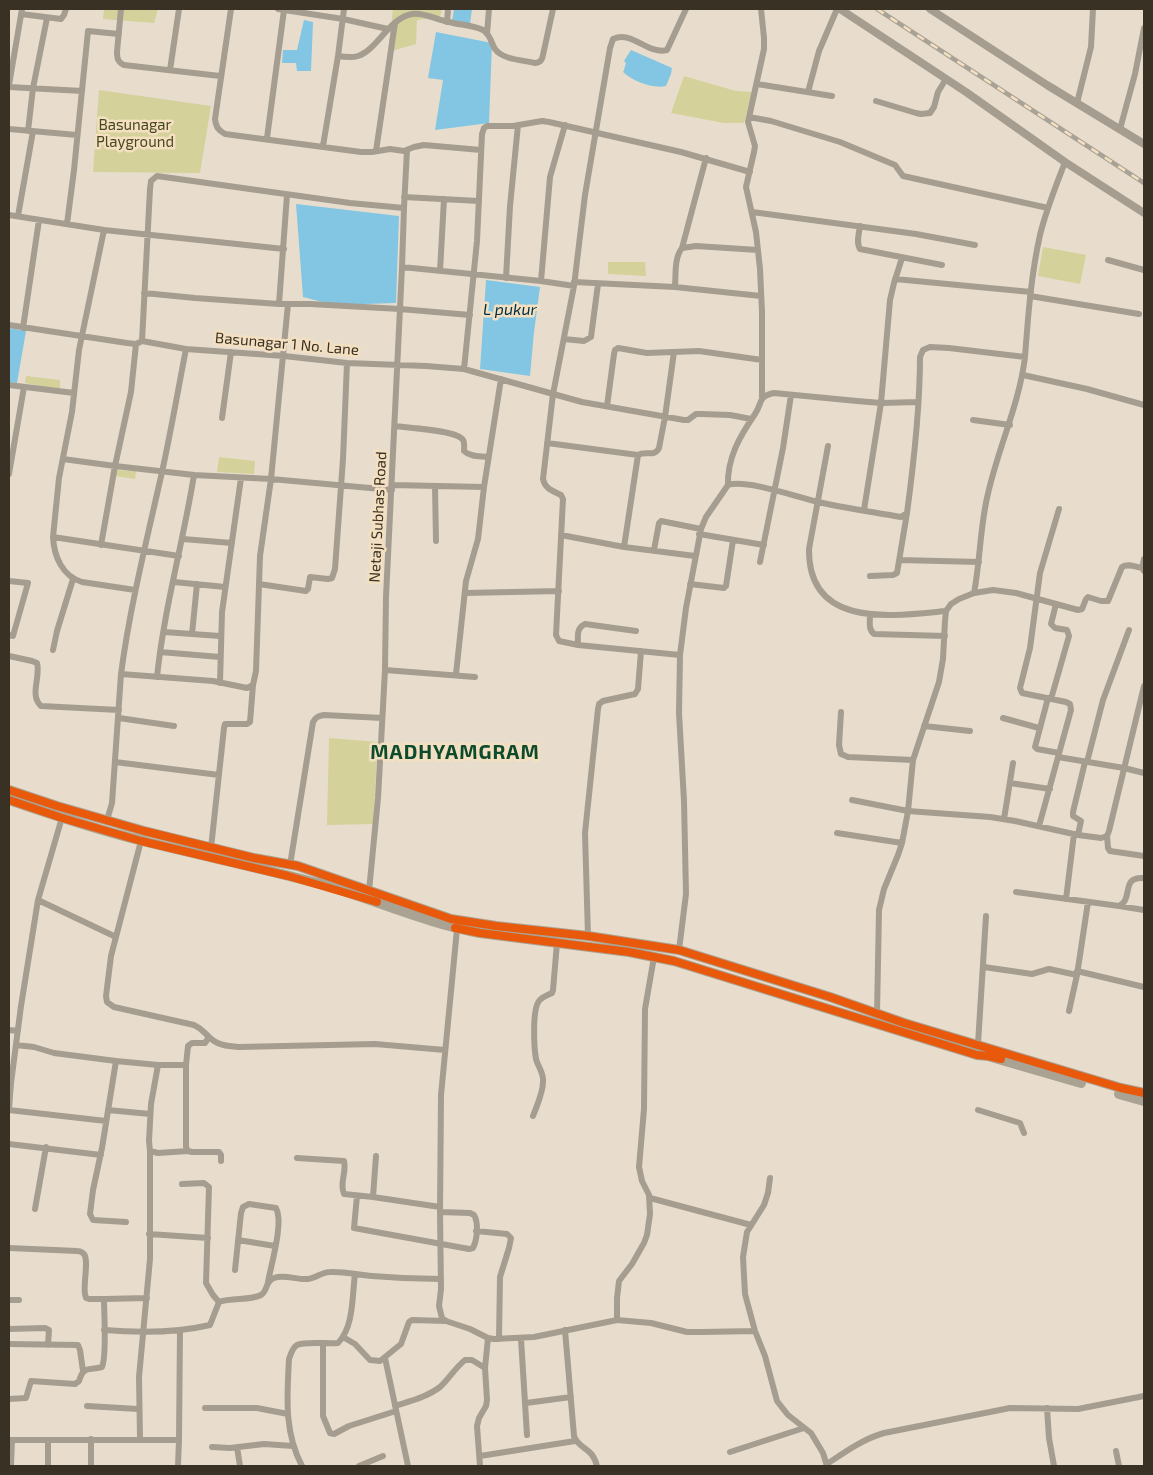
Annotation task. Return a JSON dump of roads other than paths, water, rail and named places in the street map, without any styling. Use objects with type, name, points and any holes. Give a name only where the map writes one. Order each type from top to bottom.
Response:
[{"type":"highway","points":[[9,790],[64,813],[141,841],[324,886],[457,929],[480,934],[629,952],[674,961],[876,1019],[978,1044],[1113,1086],[1144,1093]]},
{"type":"highway","points":[[9,800],[64,813],[107,820],[211,848],[290,865],[464,922],[588,936],[680,950],[830,997],[876,1019],[977,1055],[988,1056],[1144,1101]]},
{"type":"street","points":[[66,9],[61,19],[46,18],[21,11],[9,86],[82,91]]},
{"type":"street","points":[[121,9],[117,52],[117,59],[120,63],[220,76]]},
{"type":"street","points":[[170,70],[179,9]]},
{"type":"street","points":[[230,9],[215,119],[216,126],[224,134],[268,138],[360,152],[390,149],[399,151],[424,145],[481,150]]},
{"type":"street","points":[[268,138],[281,9],[388,29]]},
{"type":"street","points":[[323,146],[344,9]]},
{"type":"street","points":[[447,22],[448,9]]},
{"type":"street","points":[[487,34],[489,9]]},
{"type":"street","points":[[338,56],[356,57],[366,52],[395,23],[404,17],[416,14],[478,28],[487,34],[495,49],[506,57],[535,63],[542,60],[553,9]]},
{"type":"street","points":[[680,655],[578,645],[563,642],[557,638],[563,499],[562,495],[544,485],[543,480],[553,394],[574,284],[585,195],[610,48],[613,40],[618,37],[625,37],[658,50],[667,50],[686,9]]},
{"type":"street","points":[[680,950],[686,894],[684,801],[679,713],[680,655],[690,584],[700,531],[706,517],[728,485],[728,468],[732,457],[743,430],[758,408],[762,397],[761,296],[758,250],[746,187],[754,146],[748,128],[749,117],[762,59],[764,38],[762,9]]},
{"type":"street","points":[[808,92],[819,51],[838,9],[946,79],[1065,162],[1144,213]]},
{"type":"street","points":[[1077,103],[1090,47],[1093,9]]},
{"type":"street","points":[[934,10],[1144,144]]},
{"type":"street","points":[[18,216],[30,131],[33,88],[46,18]]},
{"type":"street","points":[[376,151],[395,23]]},
{"type":"street","points":[[1120,130],[1135,74],[1144,28]]},
{"type":"street","points":[[67,224],[74,177],[88,31],[119,34]]},
{"type":"street","points":[[876,101],[916,114],[930,113],[934,107],[938,92],[946,79]]},
{"type":"street","points":[[757,84],[832,96]]},
{"type":"street","points":[[749,117],[771,121],[846,145],[895,165],[903,176],[1048,208]]},
{"type":"street","points":[[464,369],[474,275],[482,134],[484,128],[487,126],[518,125],[542,121],[706,158],[750,172]]},
{"type":"street","points":[[506,278],[510,206],[518,125]]},
{"type":"street","points":[[541,281],[550,177],[565,125]]},
{"type":"street","points":[[9,129],[77,136]]},
{"type":"street","name":"Netaji Subhas Road","points":[[369,891],[378,798],[385,670],[386,597],[407,150]]},
{"type":"street","points":[[675,287],[676,261],[678,253],[682,248],[706,158]]},
{"type":"street","points":[[974,593],[987,498],[1010,425],[1023,375],[1031,294],[1040,235],[1065,162]]},
{"type":"street","points":[[101,545],[139,342],[151,181],[157,176],[287,195],[404,208]]},
{"type":"street","points":[[279,304],[287,195]]},
{"type":"street","points":[[404,197],[479,201]]},
{"type":"street","points":[[440,271],[444,199]]},
{"type":"street","points":[[752,212],[916,234],[975,245]]},
{"type":"street","points":[[9,215],[104,230],[284,249]]},
{"type":"street","points":[[22,328],[38,220]]},
{"type":"street","points":[[860,226],[858,242],[860,249],[942,265]]},
{"type":"street","points":[[104,230],[77,361],[74,393],[59,478],[54,549],[61,567],[73,579],[135,590]]},
{"type":"street","points":[[682,248],[696,246],[758,250]]},
{"type":"street","points":[[864,510],[881,403],[890,306],[895,279],[902,258]]},
{"type":"street","points":[[1108,260],[1144,270]]},
{"type":"street","points":[[402,267],[574,284],[675,287],[761,296]]},
{"type":"street","points":[[895,279],[1031,294],[1139,314]]},
{"type":"street","points":[[564,338],[584,340],[591,337],[598,284]]},
{"type":"street","points":[[144,293],[279,304],[400,309],[470,315]]},
{"type":"street","points":[[211,848],[225,724],[247,724],[250,722],[256,671],[260,556],[271,479],[288,304]]},
{"type":"street","name":"Basunagar 1 No. Lane","points":[[9,325],[82,337],[139,342],[186,349],[284,356],[347,363],[464,369],[501,378],[562,397],[665,417],[688,420],[696,414],[701,414],[730,415],[751,419]]},
{"type":"street","points":[[870,576],[893,575],[896,573],[900,560],[913,470],[920,356],[923,350],[930,347],[949,348],[1024,357]]},
{"type":"street","points":[[607,406],[615,350],[618,348],[647,353],[699,351],[762,360]]},
{"type":"street","points":[[107,820],[112,803],[116,762],[121,674],[135,590],[162,472],[186,349]]},
{"type":"street","points":[[222,418],[231,352]]},
{"type":"street","points":[[547,443],[638,455],[640,453],[653,454],[656,452],[659,448],[665,417],[674,352]]},
{"type":"street","points":[[259,584],[306,591],[310,577],[332,578],[335,569],[342,485],[347,363]]},
{"type":"street","points":[[1023,375],[1087,388],[1144,405]]},
{"type":"street","points":[[456,674],[468,571],[478,539],[488,456],[501,378]]},
{"type":"street","points":[[9,385],[74,393]]},
{"type":"street","points":[[9,474],[24,387]]},
{"type":"street","points":[[762,397],[774,393],[881,403],[918,402]]},
{"type":"street","points":[[760,562],[783,448],[791,394]]},
{"type":"street","points":[[973,420],[1010,425]]},
{"type":"street","points":[[395,426],[454,434],[463,439],[465,453],[488,456]]},
{"type":"street","points":[[828,446],[809,549],[809,561],[814,581],[820,590],[827,599],[836,605],[870,614],[889,616],[946,611]]},
{"type":"street","points":[[624,547],[638,455]]},
{"type":"street","points":[[63,459],[194,475],[342,485],[484,488]]},
{"type":"street","points":[[157,677],[160,652],[194,475]]},
{"type":"street","points":[[220,683],[220,636],[225,586],[241,478]]},
{"type":"street","points":[[728,485],[739,483],[818,502],[901,517],[907,513]]},
{"type":"street","points":[[435,486],[436,541]]},
{"type":"street","points":[[1039,826],[1071,706],[1066,702],[1022,692],[1020,688],[1030,648],[1040,573],[1059,509]]},
{"type":"street","points":[[654,550],[661,521],[733,540],[764,544]]},
{"type":"street","points":[[561,535],[624,547],[695,556]]},
{"type":"street","points":[[54,537],[179,556]]},
{"type":"street","points":[[183,539],[232,543]]},
{"type":"street","points":[[690,584],[724,588],[726,586],[733,540]]},
{"type":"street","points":[[876,1019],[879,910],[884,889],[902,843],[908,811],[913,760],[940,676],[944,659],[946,611],[950,604],[974,593],[1005,591],[1078,610],[1082,609],[1088,598],[1108,602],[1122,567],[1130,565],[1143,570],[1144,559]]},
{"type":"street","points":[[900,560],[979,562]]},
{"type":"street","points":[[53,650],[73,579]]},
{"type":"street","points":[[9,581],[28,583],[13,636],[9,635]]},
{"type":"street","points":[[174,582],[225,586]]},
{"type":"street","points":[[192,634],[197,584]]},
{"type":"street","points":[[465,593],[559,591]]},
{"type":"street","points":[[1056,604],[1051,624],[1055,628],[1066,630],[1069,632],[1069,636],[1035,747],[1086,762],[1144,773]]},
{"type":"street","points":[[870,614],[870,628],[874,634],[945,636]]},
{"type":"street","points":[[578,645],[578,631],[585,624],[636,631]]},
{"type":"street","points":[[1066,899],[1076,834],[1080,821],[1073,816],[1073,812],[1102,700],[1128,630]]},
{"type":"street","points":[[164,632],[220,636]]},
{"type":"street","points":[[588,936],[584,850],[598,709],[599,704],[603,701],[637,692],[641,651]]},
{"type":"street","points":[[160,652],[220,657]]},
{"type":"street","points":[[9,656],[37,663],[35,697],[40,706],[119,710]]},
{"type":"street","points":[[385,670],[456,674],[475,677]]},
{"type":"street","points":[[121,674],[220,683],[247,688],[253,686]]},
{"type":"street","points":[[1144,686],[1107,836],[1110,851],[1144,856]]},
{"type":"street","points":[[841,712],[839,745],[841,754],[848,757],[913,760]]},
{"type":"street","points":[[290,865],[315,718],[324,715],[382,718]]},
{"type":"street","points":[[119,718],[174,726]]},
{"type":"street","points":[[1003,718],[1040,728]]},
{"type":"street","points":[[924,726],[970,731]]},
{"type":"street","points":[[116,762],[219,775]]},
{"type":"street","points":[[1004,819],[1013,763]]},
{"type":"street","points":[[1010,783],[1050,789]]},
{"type":"street","points":[[852,800],[908,811],[1004,819],[1076,834],[1101,838],[1107,836]]},
{"type":"street","points":[[64,813],[38,900],[16,1045],[12,1057],[9,1108],[106,1122]]},
{"type":"street","points":[[837,833],[902,843]]},
{"type":"street","points":[[141,841],[116,937],[106,990],[108,1002],[114,1007],[194,1025],[223,1046],[375,1044],[445,1050]]},
{"type":"street","points":[[1119,906],[1125,902],[1132,880],[1144,878]]},
{"type":"street","points":[[1016,892],[1144,910]]},
{"type":"street","points":[[38,900],[116,937]]},
{"type":"street","points":[[1069,1011],[1088,902]]},
{"type":"street","points":[[978,1044],[986,916]]},
{"type":"street","points":[[446,1321],[442,1318],[439,1306],[441,1289],[441,1095],[457,929]]},
{"type":"street","points":[[533,1116],[544,1081],[536,1062],[534,1018],[536,1008],[542,998],[552,993],[553,990],[557,943]]},
{"type":"street","points":[[617,1320],[617,1288],[619,1281],[632,1264],[647,1235],[650,1214],[650,1198],[642,1181],[639,1167],[644,1109],[645,1009],[654,957]]},
{"type":"street","points":[[984,966],[1032,974],[1049,970],[1077,973],[1144,987]]},
{"type":"street","points":[[9,1030],[18,1031]]},
{"type":"street","points":[[188,1151],[186,1147],[186,1065],[188,1046],[192,1043],[205,1043],[209,1037]]},
{"type":"street","points":[[16,1045],[34,1047],[54,1053],[158,1064],[186,1065]]},
{"type":"street","points":[[116,1060],[90,1214],[93,1220],[126,1222]]},
{"type":"street","points":[[140,1439],[138,1409],[139,1377],[150,1259],[150,1114],[158,1064]]},
{"type":"street","points":[[108,1110],[150,1114]]},
{"type":"street","points":[[978,1110],[1020,1123],[1024,1133]]},
{"type":"street","points":[[9,1144],[46,1147],[101,1156]]},
{"type":"street","points":[[36,1209],[46,1147]]},
{"type":"street","points":[[150,1151],[215,1151],[221,1155],[221,1161]]},
{"type":"street","points":[[373,1197],[376,1156]]},
{"type":"street","points":[[297,1158],[344,1161],[342,1187],[344,1194],[470,1213],[477,1220],[475,1246],[469,1249],[354,1228],[356,1196]]},
{"type":"street","points":[[770,1178],[764,1205],[747,1232],[745,1240],[743,1278],[745,1294],[755,1331],[763,1350],[776,1401],[788,1415],[810,1433],[817,1442],[827,1465],[863,1441],[884,1433],[1010,1408],[1078,1408],[1144,1396]]},
{"type":"street","points":[[182,1184],[204,1183],[209,1187],[206,1283],[219,1302]]},
{"type":"street","points":[[650,1198],[751,1225]]},
{"type":"street","points":[[219,1302],[256,1297],[266,1291],[278,1230],[279,1215],[276,1208],[249,1204],[243,1207],[236,1270]]},
{"type":"street","points":[[476,1231],[507,1234],[511,1238],[500,1277],[499,1339]]},
{"type":"street","points":[[149,1234],[208,1238]]},
{"type":"street","points":[[238,1240],[275,1246]]},
{"type":"street","points":[[9,1248],[76,1250],[83,1253],[85,1257],[84,1290],[86,1298],[104,1300],[146,1298]]},
{"type":"street","points":[[268,1282],[273,1278],[308,1278],[328,1272],[395,1278],[441,1279]]},
{"type":"street","points":[[302,1466],[293,1446],[289,1428],[289,1359],[296,1345],[303,1343],[338,1343],[343,1338],[350,1314],[355,1274]]},
{"type":"street","points":[[9,1300],[19,1300]]},
{"type":"street","points":[[83,1371],[99,1368],[103,1365],[104,1300]]},
{"type":"street","points":[[104,1330],[144,1332],[180,1330],[210,1325],[219,1302]]},
{"type":"street","points":[[343,1338],[355,1344],[370,1360],[380,1361],[401,1344],[409,1322],[412,1320],[446,1321],[470,1329],[488,1338],[499,1339],[521,1339],[617,1320],[652,1323],[687,1332],[755,1331]]},
{"type":"street","points":[[9,1329],[45,1328],[49,1330],[48,1344]]},
{"type":"street","points":[[178,1466],[180,1330]]},
{"type":"street","points":[[565,1330],[574,1436],[576,1441],[592,1453],[597,1466]]},
{"type":"street","points":[[480,1466],[477,1426],[487,1400],[485,1368],[488,1338]]},
{"type":"street","points":[[521,1339],[527,1435]]},
{"type":"street","points":[[9,1344],[78,1345],[83,1371],[78,1383],[31,1381],[26,1398],[9,1399]]},
{"type":"street","points":[[323,1344],[323,1416],[330,1433],[334,1434],[434,1391],[465,1360],[472,1360],[485,1368]]},
{"type":"street","points":[[385,1358],[408,1466]]},
{"type":"street","points":[[526,1403],[571,1397]]},
{"type":"street","points":[[87,1406],[138,1409]]},
{"type":"street","points":[[205,1408],[257,1408],[288,1414]]},
{"type":"street","points":[[1047,1408],[1049,1438],[1054,1466]]},
{"type":"street","points":[[730,1452],[804,1428]]},
{"type":"street","points":[[91,1439],[91,1466]]},
{"type":"street","points":[[11,1466],[10,1440],[179,1440]]},
{"type":"street","points":[[48,1440],[48,1466]]},
{"type":"street","points":[[480,1456],[576,1441]]},
{"type":"street","points":[[212,1447],[264,1444],[293,1446]]},
{"type":"street","points":[[237,1447],[240,1466]]},
{"type":"street","points":[[1116,1451],[1119,1466]]},
{"type":"street","points":[[359,1466],[383,1456]]},
{"type":"water","points":[[454,9],[472,9],[470,24],[452,22]]},
{"type":"water","points":[[304,20],[313,22],[311,71],[297,71],[296,63],[282,63],[283,50],[297,50]]},
{"type":"water","points":[[436,32],[492,43],[489,123],[435,130],[443,80],[428,78]]},
{"type":"water","points":[[631,50],[672,68],[666,86],[643,84],[623,72],[626,63],[624,61]]},
{"type":"water","points":[[296,204],[399,216],[396,303],[334,305],[303,297]]},
{"type":"water","name":"L pukur","points":[[486,280],[540,287],[530,376],[480,369]]},
{"type":"water","points":[[9,328],[26,331],[17,383],[9,382]]},
{"type":"railway","points":[[877,9],[1144,183]]},
{"type":"district","name":"MADHYAMGRAM","points":[[455,752]]},
{"type":"park label","name":"Basunagar Playground","points":[[135,134]]}]
